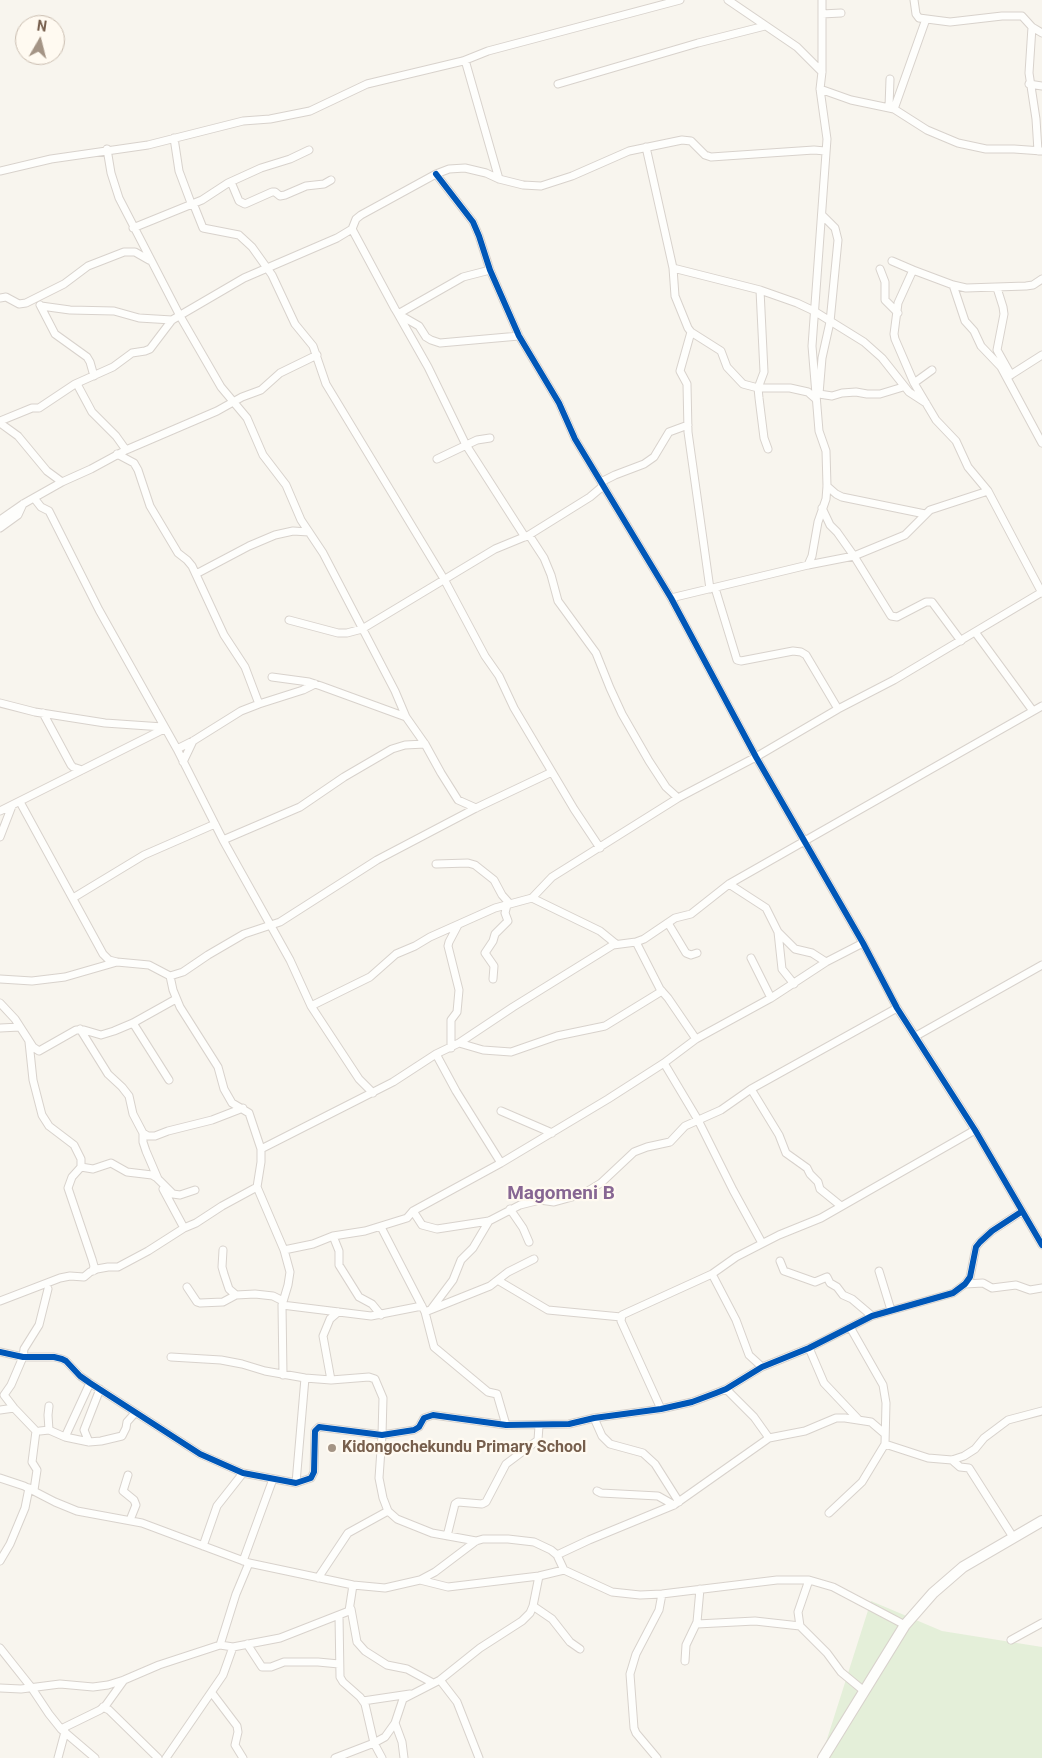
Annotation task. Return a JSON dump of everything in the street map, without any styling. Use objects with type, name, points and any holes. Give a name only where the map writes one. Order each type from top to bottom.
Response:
[{"type":"main road","points":[[824,1758],[905,1624],[933,1593],[963,1567],[1042,1521]]},
{"type":"street","points":[[0,171],[22,165],[107,150],[148,145],[244,121],[270,119],[310,111],[366,84],[466,60],[488,51],[680,0]]},
{"type":"street","points":[[728,0],[797,47],[822,72]]},
{"type":"street","points":[[818,397],[812,346],[827,134],[820,89],[822,72],[822,0]]},
{"type":"street","points":[[914,0],[916,16],[926,19],[950,22],[1002,16],[1022,16],[1032,27],[1042,33]]},
{"type":"street","points":[[822,14],[841,13]]},
{"type":"street","points":[[892,108],[926,19]]},
{"type":"street","points":[[558,84],[698,43],[765,26]]},
{"type":"street","points":[[820,89],[851,100],[892,108],[927,130],[958,143],[986,149],[1040,151],[1030,84],[1032,27]]},
{"type":"street","points":[[466,60],[499,179]]},
{"type":"street","points":[[890,79],[892,108]]},
{"type":"street","points":[[1030,84],[1042,86]]},
{"type":"street","points":[[174,138],[179,171],[203,228],[239,235],[252,247],[277,282],[295,324],[313,346],[326,384],[444,579],[485,656],[499,676],[514,708],[574,809],[600,848]]},
{"type":"street","points":[[62,482],[47,471],[18,436],[0,422],[32,408],[39,408],[77,384],[112,368],[132,353],[150,349],[172,320],[244,278],[325,243],[352,229],[356,220],[361,216],[436,174],[448,169],[465,168],[523,185],[545,186],[629,152],[646,147],[688,140],[705,155],[711,157],[814,150],[825,151]]},
{"type":"street","points":[[646,147],[673,268],[675,296],[685,324],[691,332],[720,351],[727,367],[739,381],[758,388],[790,388],[818,397],[858,392],[880,394],[904,387]]},
{"type":"street","points":[[107,150],[114,185],[133,228],[180,316],[221,387],[247,418],[260,450],[286,485],[301,520],[323,553],[395,691],[406,717],[425,744],[440,773],[458,800],[476,808]]},
{"type":"street","points":[[133,228],[202,200],[231,182],[261,168],[290,159],[309,150]]},
{"type":"street","points":[[436,174],[473,222],[490,270],[519,336],[559,403],[575,439],[671,598],[756,757],[864,943],[898,1008],[975,1130],[1042,1245]]},
{"type":"street","points":[[231,182],[238,201],[246,204],[272,192],[280,196],[285,195],[306,186],[324,184],[331,180]]},
{"type":"street","points":[[808,565],[812,556],[815,533],[826,499],[826,451],[819,435],[818,397],[822,358],[830,322],[838,235],[835,228],[822,215]]},
{"type":"street","points":[[352,229],[428,368],[466,445],[544,558],[551,575],[558,602],[596,653],[618,705],[649,761],[666,787],[678,798]]},
{"type":"street","points":[[0,298],[6,297],[19,304],[64,284],[88,266],[124,252],[135,252],[151,262]]},
{"type":"street","points":[[892,261],[953,285],[980,289],[1033,285],[1042,279]]},
{"type":"street","points":[[673,268],[760,290],[814,311],[864,342],[882,358],[909,392],[927,404]]},
{"type":"street","points":[[880,269],[885,282],[885,300],[898,313]]},
{"type":"street","points":[[398,314],[463,277],[490,270]]},
{"type":"street","points":[[311,1006],[370,978],[396,954],[495,908],[532,898],[552,877],[678,798],[894,680],[1042,593],[988,491],[968,467],[956,441],[936,420],[914,383],[895,339],[898,301],[913,270]]},
{"type":"street","points":[[953,285],[966,321],[974,331],[981,346],[1008,376]]},
{"type":"street","points":[[997,288],[1004,310],[997,353],[1041,440]]},
{"type":"street","points":[[760,290],[764,372],[758,388],[764,438],[768,448]]},
{"type":"street","points":[[35,298],[55,334],[87,357],[94,376]]},
{"type":"street","points":[[41,306],[70,310],[114,311],[139,318],[172,320]]},
{"type":"street","points":[[398,314],[419,326],[426,337],[440,343],[519,336]]},
{"type":"street","points":[[691,332],[680,371],[687,384],[688,425],[712,589],[737,660],[741,661],[793,651],[801,652],[806,655],[838,709]]},
{"type":"street","points":[[0,520],[23,504],[62,482],[91,469],[117,454],[265,388],[280,373],[317,355]]},
{"type":"street","points":[[1008,376],[1042,355]]},
{"type":"street","points":[[914,383],[932,370]]},
{"type":"street","points":[[77,384],[92,412],[116,436],[126,450]]},
{"type":"street","points":[[289,620],[338,633],[362,629],[494,549],[527,536],[590,497],[602,484],[615,475],[652,459],[660,449],[667,434],[688,425]]},
{"type":"street","points":[[437,459],[477,440],[490,438]]},
{"type":"street","points":[[117,454],[134,463],[150,506],[178,553],[190,562],[224,635],[245,666],[258,704]]},
{"type":"street","points":[[827,486],[842,497],[925,514]]},
{"type":"street","points":[[671,598],[808,565],[854,556],[905,535],[930,510],[988,491]]},
{"type":"street","points":[[34,498],[41,507],[49,511],[99,610],[177,749],[222,840],[290,960],[311,1006],[359,1079],[373,1093]]},
{"type":"street","points":[[0,528],[18,515],[23,504]]},
{"type":"street","points":[[822,508],[830,525],[854,556],[891,616],[897,617],[926,602],[932,602],[961,641]]},
{"type":"street","points":[[196,574],[275,535],[293,531],[309,532]]},
{"type":"street","points":[[975,632],[1033,711]]},
{"type":"street","points":[[272,677],[315,684],[406,717]]},
{"type":"street","points":[[177,749],[193,741],[226,719],[258,704],[303,690],[315,684]]},
{"type":"street","points":[[0,703],[42,713],[105,724],[164,728]]},
{"type":"street","points":[[261,1149],[373,1093],[436,1054],[451,1048],[616,944],[636,942],[644,939],[675,918],[691,914],[729,884],[1042,706]]},
{"type":"street","points":[[42,713],[71,765],[82,770]]},
{"type":"street","points":[[0,811],[164,728]]},
{"type":"street","points":[[183,762],[193,741]]},
{"type":"street","points":[[222,840],[300,808],[344,776],[392,749],[404,745],[425,744]]},
{"type":"street","points":[[170,976],[183,972],[244,934],[271,926],[311,903],[377,860],[476,808],[552,772]]},
{"type":"street","points":[[20,802],[100,950],[109,960],[149,964],[170,976],[176,999],[218,1067],[224,1089],[232,1102],[250,1114],[261,1149],[261,1162],[256,1187],[284,1250],[290,1277],[282,1303],[283,1375]]},
{"type":"street","points":[[0,837],[12,806]]},
{"type":"street","points":[[73,898],[144,855],[215,824]]},
{"type":"street","points":[[436,864],[475,865],[494,880],[508,904]]},
{"type":"street","points":[[729,884],[766,908],[778,932],[796,950],[809,952],[826,962]]},
{"type":"street","points":[[532,898],[600,931],[616,944]]},
{"type":"street","points":[[493,979],[494,966],[485,953],[495,934],[508,922],[505,912],[508,904]]},
{"type":"street","points":[[668,923],[686,953],[691,955],[697,953]]},
{"type":"street","points":[[451,1048],[450,1021],[457,1012],[459,990],[448,946],[458,925]]},
{"type":"street","points":[[778,932],[782,969],[794,984]]},
{"type":"street","points":[[636,942],[662,991],[696,1039]]},
{"type":"street","points":[[284,1250],[313,1244],[332,1236],[381,1227],[407,1218],[414,1211],[552,1133],[664,1063],[696,1039],[771,998],[826,962],[864,943]]},
{"type":"street","points":[[751,958],[771,998]]},
{"type":"street","points":[[0,979],[32,981],[58,978],[77,975],[117,962]]},
{"type":"street","points":[[916,1036],[1042,965]]},
{"type":"street","points":[[458,1043],[483,1050],[510,1052],[557,1036],[605,1026],[662,991]]},
{"type":"street","points":[[0,1003],[11,1013],[29,1042],[39,1051],[68,1033],[80,1030],[105,1035],[133,1023],[176,999]]},
{"type":"street","points":[[414,1211],[422,1224],[431,1228],[443,1228],[489,1221],[520,1205],[540,1200],[554,1202],[589,1191],[601,1183],[634,1152],[670,1142],[680,1130],[721,1110],[751,1089],[898,1008]]},
{"type":"street","points":[[133,1023],[170,1080]]},
{"type":"street","points":[[0,1028],[20,1026]]},
{"type":"street","points":[[80,1030],[108,1074],[129,1096],[133,1114],[143,1132],[148,1136],[155,1136],[212,1120],[243,1108]]},
{"type":"street","points":[[29,1042],[33,1080],[42,1115],[49,1126],[76,1147],[81,1159],[81,1167],[72,1177],[68,1188],[92,1258],[93,1271]]},
{"type":"street","points":[[436,1054],[456,1091],[501,1163]]},
{"type":"street","points":[[664,1063],[698,1120],[732,1190],[762,1243]]},
{"type":"street","points":[[751,1089],[779,1135],[786,1152],[807,1168],[809,1173],[818,1182],[820,1189],[841,1206]]},
{"type":"street","points":[[501,1111],[552,1133]]},
{"type":"street","points":[[499,1281],[548,1310],[621,1317],[712,1274],[736,1257],[762,1243],[821,1218],[975,1130]]},
{"type":"street","points":[[143,1132],[146,1152],[157,1178],[184,1228]]},
{"type":"street","points":[[81,1167],[93,1169],[111,1163],[127,1172],[149,1174],[157,1178],[173,1194],[180,1195],[195,1190]]},
{"type":"street","points":[[0,1301],[60,1278],[70,1276],[84,1277],[93,1271],[108,1267],[115,1268],[131,1261],[256,1187]]},
{"type":"street","points":[[510,1209],[529,1242]]},
{"type":"street","points":[[0,1352],[23,1357],[54,1357],[62,1359],[90,1383],[200,1454],[243,1473],[296,1483],[311,1478],[314,1472],[315,1431],[317,1428],[323,1427],[382,1435],[414,1430],[419,1427],[426,1417],[433,1415],[506,1425],[539,1426],[569,1424],[594,1418],[661,1409],[692,1402],[726,1389],[762,1367],[808,1348],[872,1316],[953,1293],[965,1284],[970,1277],[976,1248],[980,1242],[992,1231],[1022,1212]]},
{"type":"street","points":[[181,1220],[196,1224]]},
{"type":"street","points":[[426,1309],[453,1280],[461,1260],[473,1248],[489,1221]]},
{"type":"street","points":[[381,1227],[426,1309],[434,1347],[488,1392],[497,1394],[506,1425]]},
{"type":"street","points":[[332,1236],[339,1251],[339,1265],[359,1297],[372,1304],[381,1315]]},
{"type":"street","points":[[223,1250],[222,1267],[228,1289],[236,1295]]},
{"type":"street","points":[[187,1287],[197,1302],[200,1303],[224,1302],[236,1295],[262,1294],[273,1296],[282,1303],[367,1316],[381,1315],[426,1309],[490,1286],[499,1281],[508,1272],[534,1260]]},
{"type":"street","points":[[780,1261],[787,1272],[814,1282],[827,1278],[830,1283],[838,1288],[843,1296],[852,1299],[872,1316]]},
{"type":"street","points":[[880,1271],[891,1310]]},
{"type":"street","points":[[712,1274],[736,1320],[750,1355],[762,1367]]},
{"type":"street","points":[[965,1284],[983,1283],[992,1288],[1012,1285],[1030,1290],[1042,1288]]},
{"type":"street","points":[[0,1561],[10,1544],[25,1508],[37,1470],[32,1462],[36,1431],[2,1392],[11,1385],[23,1357],[24,1349],[39,1325],[48,1288]]},
{"type":"street","points":[[331,1380],[323,1336],[330,1319],[338,1312]]},
{"type":"street","points":[[621,1317],[621,1321],[661,1409]]},
{"type":"street","points":[[829,1513],[862,1482],[885,1444],[886,1399],[883,1386],[850,1327]]},
{"type":"street","points":[[808,1348],[824,1383],[858,1420]]},
{"type":"street","points":[[172,1357],[221,1360],[283,1375],[305,1378],[331,1380],[362,1377],[375,1379],[383,1398],[379,1478],[388,1512],[397,1520],[432,1533],[476,1541],[508,1539],[534,1542],[557,1555],[564,1570]]},
{"type":"street","points":[[296,1483],[305,1378]]},
{"type":"street","points":[[65,1437],[90,1383]]},
{"type":"street","points":[[89,1442],[84,1430],[100,1389]]},
{"type":"street","points":[[726,1389],[754,1417],[768,1438]]},
{"type":"street","points":[[49,1406],[49,1430]]},
{"type":"street","points":[[0,1410],[14,1408]]},
{"type":"street","points":[[885,1444],[928,1458],[952,1460],[964,1456],[975,1449],[984,1438],[1004,1422],[1042,1411]]},
{"type":"street","points":[[40,1431],[49,1430],[65,1437],[89,1442],[101,1441],[122,1436],[126,1428],[126,1422],[134,1413]]},
{"type":"street","points":[[594,1418],[602,1436],[610,1444],[643,1454],[655,1464],[677,1504]]},
{"type":"street","points":[[557,1555],[677,1504],[768,1438],[805,1431],[836,1418],[874,1423],[885,1434]]},
{"type":"street","points":[[447,1536],[455,1504],[458,1502],[482,1504],[486,1502],[506,1464],[538,1440],[539,1426]]},
{"type":"street","points":[[952,1460],[960,1467],[969,1468],[1013,1537]]},
{"type":"street","points":[[203,1546],[217,1506],[243,1473]]},
{"type":"street","points":[[128,1475],[123,1490],[134,1500],[136,1505],[130,1520]]},
{"type":"street","points":[[0,1478],[32,1489],[55,1502],[77,1511],[142,1523],[246,1562],[353,1585],[384,1588],[420,1580],[435,1572],[476,1541]]},
{"type":"street","points":[[220,1645],[273,1479]]},
{"type":"street","points":[[597,1491],[601,1493],[658,1496],[677,1504]]},
{"type":"street","points":[[318,1578],[348,1534],[388,1512]]},
{"type":"street","points":[[420,1580],[448,1586],[539,1576],[564,1570],[612,1592],[640,1595],[777,1580],[809,1580],[833,1587],[905,1624]]},
{"type":"street","points":[[334,1758],[385,1737],[395,1723],[401,1702],[406,1697],[440,1680],[480,1648],[522,1621],[530,1613],[533,1606],[539,1576]]},
{"type":"street","points":[[809,1580],[798,1612],[800,1626],[827,1653],[841,1672],[864,1691]]},
{"type":"street","points":[[353,1585],[350,1609],[357,1642],[365,1651],[387,1664],[408,1669],[433,1683]]},
{"type":"street","points":[[685,1661],[686,1646],[697,1624],[700,1589]]},
{"type":"street","points":[[658,1758],[636,1733],[634,1728],[630,1674],[636,1654],[654,1622],[662,1594]]},
{"type":"street","points":[[533,1606],[552,1619],[570,1642],[580,1649]]},
{"type":"street","points":[[0,1688],[10,1689],[49,1684],[95,1687],[124,1680],[136,1673],[220,1645],[233,1647],[293,1634],[350,1609]]},
{"type":"street","points":[[339,1615],[340,1677],[363,1701],[374,1743],[382,1758]]},
{"type":"street","points":[[697,1624],[756,1621],[800,1626]]},
{"type":"street","points":[[1011,1640],[1042,1623]]},
{"type":"street","points":[[247,1644],[262,1667],[271,1667],[284,1662],[339,1664]]},
{"type":"street","points":[[166,1758],[212,1693],[226,1669],[233,1647]]},
{"type":"street","points":[[0,1648],[31,1687],[48,1714],[95,1758]]},
{"type":"street","points":[[63,1730],[103,1708],[124,1680]]},
{"type":"street","points":[[440,1680],[456,1702],[479,1758]]},
{"type":"street","points":[[212,1693],[238,1726],[235,1745],[243,1758]]},
{"type":"street","points":[[363,1701],[414,1693]]},
{"type":"street","points":[[103,1708],[109,1710],[158,1758]]},
{"type":"street","points":[[395,1723],[402,1742],[404,1758]]},
{"type":"street","points":[[58,1758],[63,1730]]},
{"type":"green space","points":[[871,1601],[942,1631],[1042,1647],[1042,1758],[821,1758]]},
{"type":"cycle path","points":[[436,174],[473,222],[490,270],[519,336],[559,403],[575,439],[671,598],[756,757],[863,943],[897,1008],[975,1130],[1042,1245]]},
{"type":"cycle path","points":[[0,1352],[23,1357],[54,1357],[62,1359],[90,1383],[200,1454],[243,1473],[296,1483],[311,1478],[314,1472],[315,1431],[319,1427],[382,1435],[414,1430],[419,1427],[424,1418],[433,1415],[506,1425],[569,1424],[594,1418],[661,1409],[692,1402],[726,1389],[762,1367],[809,1348],[872,1316],[953,1293],[965,1284],[970,1277],[976,1247],[980,1242],[992,1231],[1021,1212]]},
{"type":"place","name":"Kidongochekundu Primary School","points":[[332,1448]]},
{"type":"district","name":"Magomeni B","points":[[561,1194]]}]
